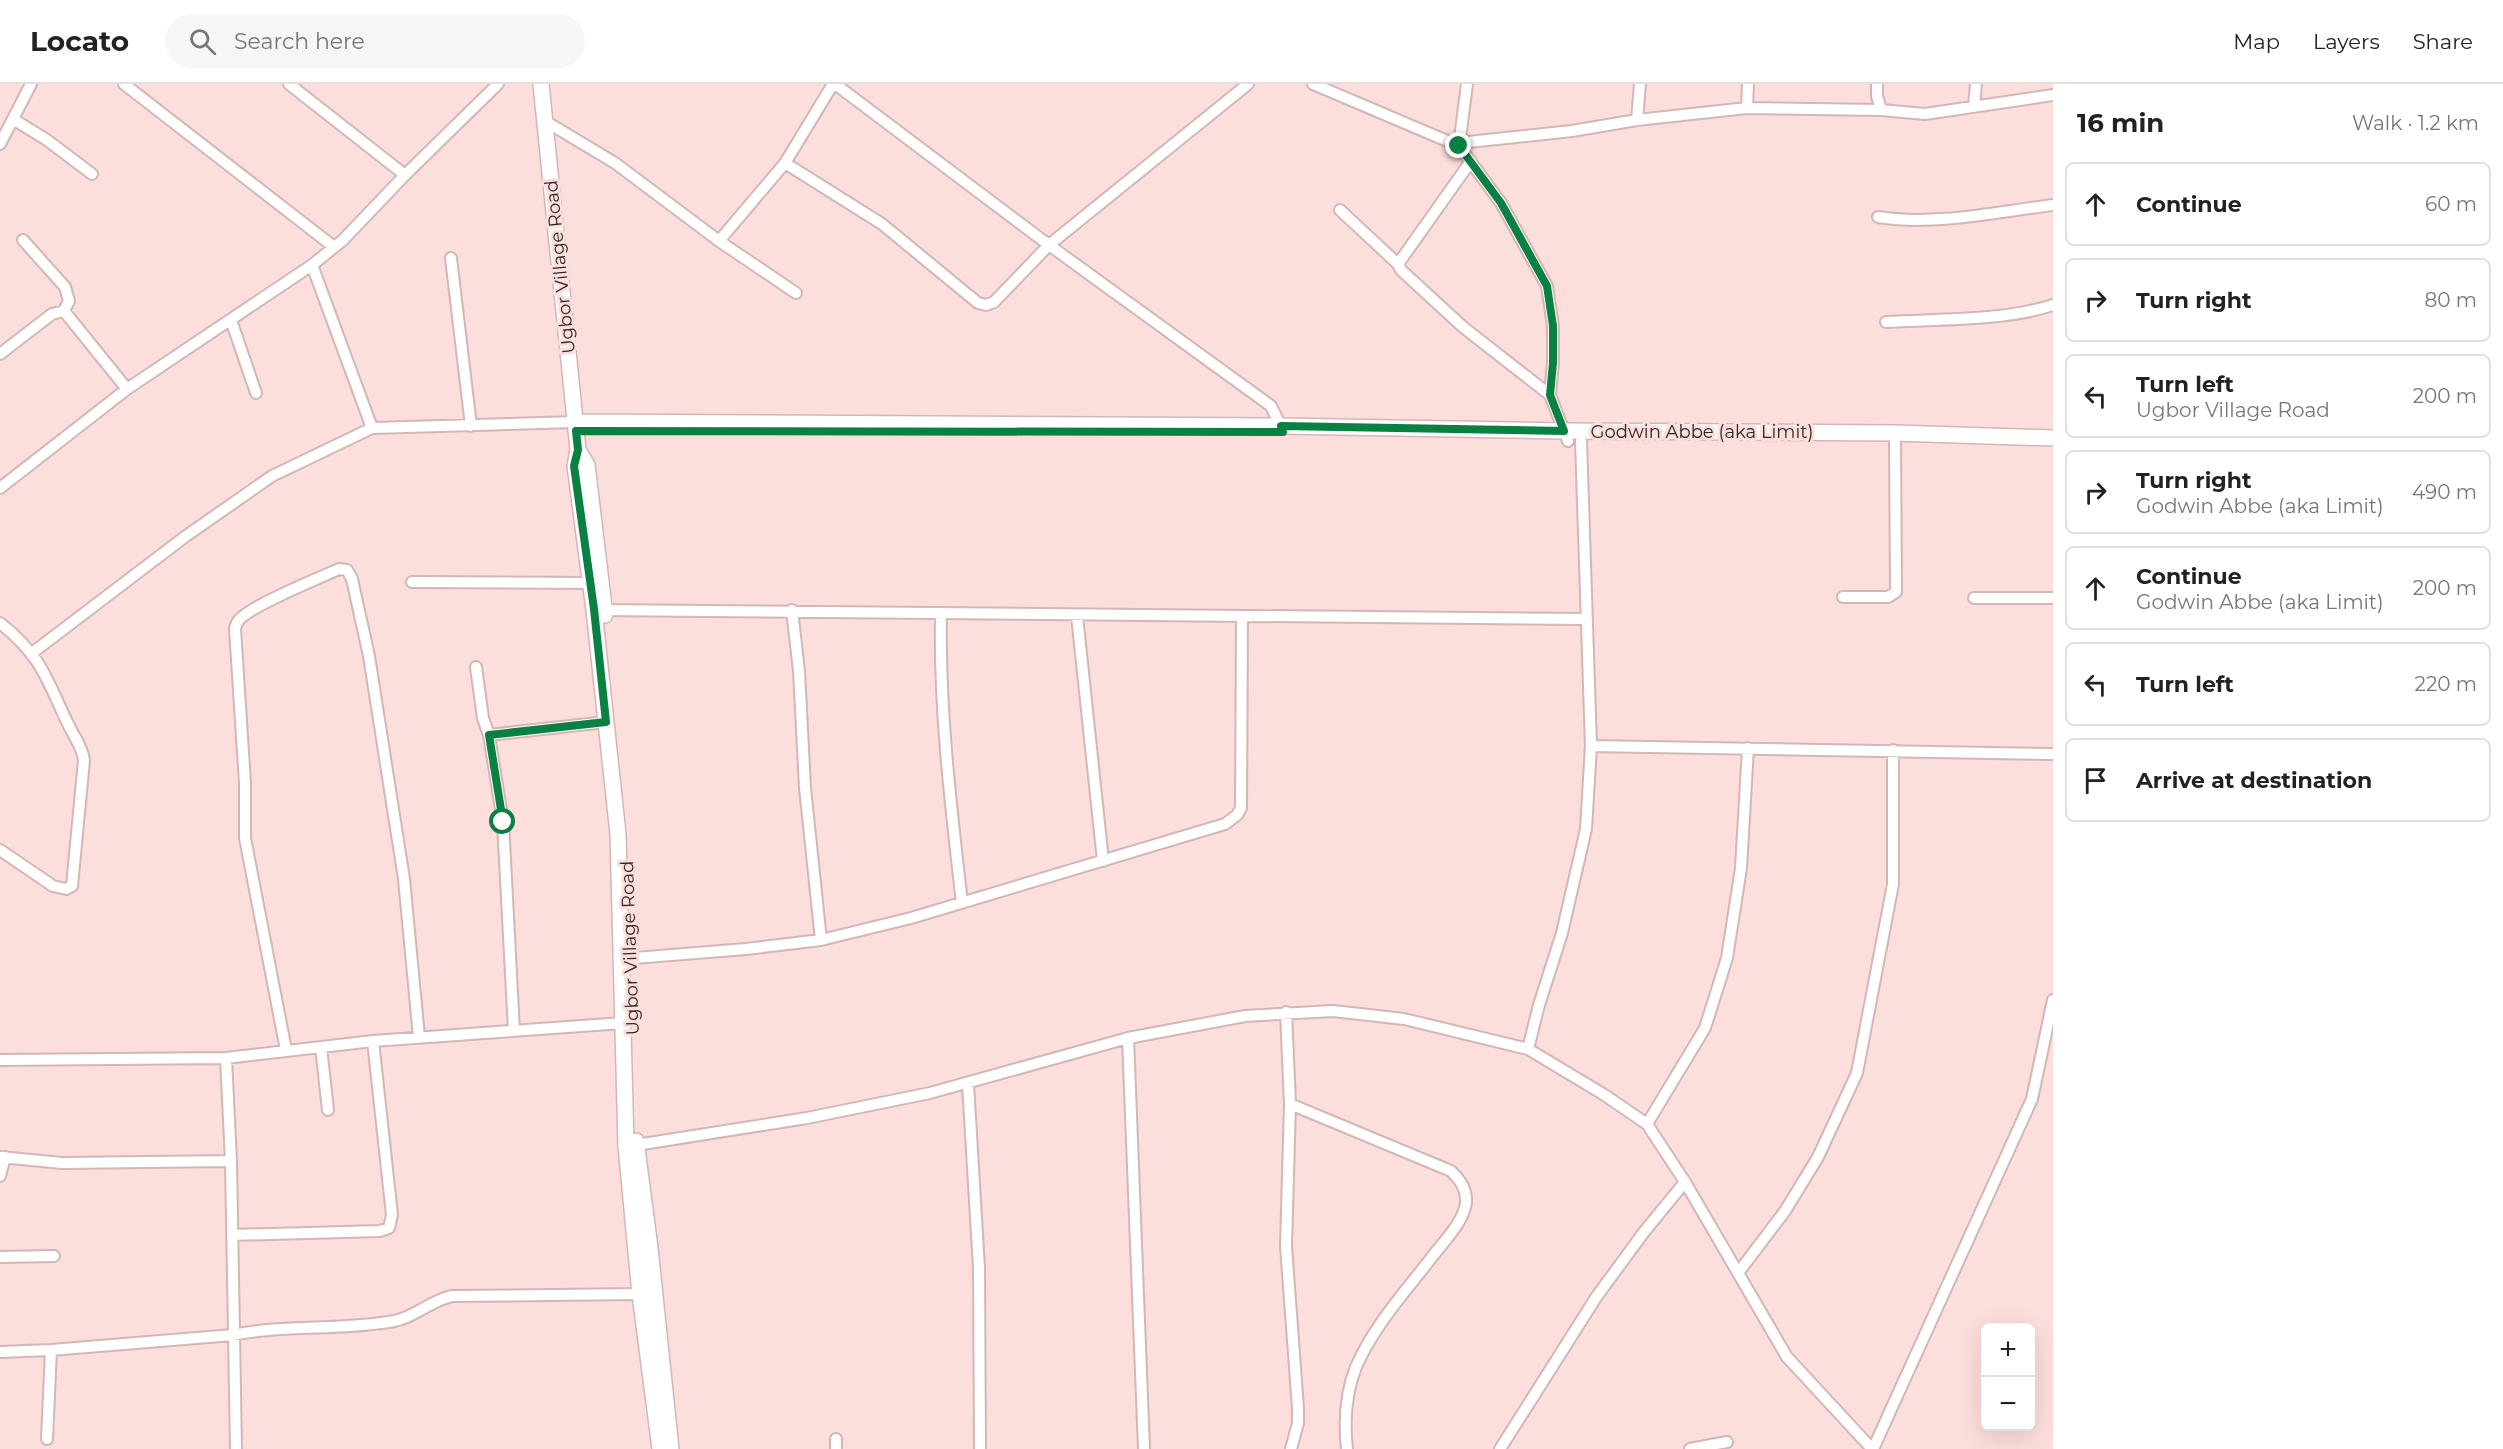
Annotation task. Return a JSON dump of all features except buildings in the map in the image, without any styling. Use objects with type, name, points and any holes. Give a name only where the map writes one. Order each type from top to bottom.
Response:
[{"type":"street","points":[[0,144],[31,84]]},
{"type":"street","points":[[124,84],[334,248]]},
{"type":"street","points":[[289,84],[405,175]]},
{"type":"street","points":[[0,488],[128,389],[334,248],[498,84]]},
{"type":"street","name":"Ugbor Village Road","points":[[541,84],[576,426],[578,450],[574,466],[590,583],[599,609],[626,833],[631,1146],[650,1248],[671,1449]]},
{"type":"street","points":[[719,241],[785,163],[834,84],[1049,245],[1271,406],[1282,429]]},
{"type":"street","points":[[785,163],[882,224],[978,303],[986,305],[994,302],[1049,245],[1248,84]]},
{"type":"street","points":[[1313,84],[1459,145],[1572,131],[1637,120],[1747,108],[1881,110],[1925,114],[2053,95]]},
{"type":"street","points":[[1467,84],[1459,145],[1501,203],[1547,286],[1553,326],[1550,395]]},
{"type":"street","points":[[1637,120],[1640,84]]},
{"type":"street","points":[[1747,108],[1748,84]]},
{"type":"street","points":[[1876,84],[1881,110]]},
{"type":"street","points":[[1974,106],[1976,84]]},
{"type":"street","points":[[12,120],[47,140],[92,174]]},
{"type":"street","points":[[545,121],[615,163],[719,241],[796,293]]},
{"type":"street","points":[[1398,264],[1471,161]]},
{"type":"street","points":[[1878,217],[1942,219],[2053,205]]},
{"type":"street","points":[[1340,210],[1463,327],[1550,395],[1571,438],[1586,619],[1591,746],[1586,829],[1562,933],[1539,1005],[1528,1049]]},
{"type":"street","points":[[0,354],[52,314],[64,311],[69,301],[65,287],[22,240]]},
{"type":"street","points":[[451,258],[471,426]]},
{"type":"street","points":[[312,265],[372,428]]},
{"type":"street","points":[[1886,322],[1995,315],[2040,309],[2053,304]]},
{"type":"street","points":[[64,311],[128,389]]},
{"type":"street","points":[[231,320],[256,393]]},
{"type":"street","points":[[32,653],[186,536],[272,476],[372,428],[576,426]]},
{"type":"street","name":"Godwin Abbe (aka Limit)","points":[[576,426],[1282,429],[1571,438],[1895,439],[1928,435]]},
{"type":"street","name":"Godwin Abbe (aka Limit)","points":[[1571,438],[1883,433],[2053,438]]},
{"type":"street","points":[[1843,597],[1888,597],[1896,592],[1895,439]]},
{"type":"street","name":"Ugbor Village Road","points":[[578,450],[587,465],[606,722],[618,834],[627,958],[623,1023],[639,1294],[660,1449]]},
{"type":"street","points":[[286,1050],[245,838],[245,783],[235,629],[242,617],[339,568],[347,570],[352,579],[369,656],[404,879],[419,1037]]},
{"type":"street","points":[[412,582],[590,583]]},
{"type":"street","points":[[1974,598],[2053,598]]},
{"type":"street","points":[[599,609],[1242,618],[1586,619]]},
{"type":"street","points":[[792,610],[798,660],[805,788],[821,940]]},
{"type":"street","points":[[941,613],[940,657],[948,771],[962,903]]},
{"type":"street","points":[[1077,616],[1103,861]]},
{"type":"street","points":[[627,958],[746,949],[821,940],[962,903],[1225,824],[1237,815],[1241,808],[1242,618]]},
{"type":"street","points":[[0,623],[32,653],[46,673],[70,727],[82,747],[84,760],[72,886],[66,889],[53,886],[0,850]]},
{"type":"street","points":[[476,667],[483,718],[489,735],[503,822],[514,1031]]},
{"type":"street","points":[[489,735],[606,722]]},
{"type":"street","points":[[1591,746],[2053,754]]},
{"type":"street","points":[[1647,1124],[1706,1028],[1727,958],[1741,868],[1748,748]]},
{"type":"street","points":[[1738,1273],[1785,1211],[1802,1184],[1818,1157],[1857,1073],[1893,884],[1893,750]]},
{"type":"street","points":[[631,1146],[807,1118],[968,1084],[1128,1038],[1245,1016],[1333,1011],[1404,1019],[1528,1049],[1603,1094],[1647,1124],[1685,1182],[1787,1358],[1873,1449],[2032,1099],[2053,1000]]},
{"type":"street","points":[[1286,1012],[1290,1104],[1286,1246],[1298,1408],[1298,1423],[1291,1449]]},
{"type":"street","points":[[0,1060],[226,1058],[373,1041],[623,1023]]},
{"type":"street","points":[[1128,1038],[1144,1449]]},
{"type":"street","points":[[232,1235],[380,1231],[388,1228],[392,1215],[373,1041]]},
{"type":"street","points":[[321,1047],[328,1110]]},
{"type":"street","points":[[226,1058],[231,1161],[236,1449]]},
{"type":"street","points":[[968,1084],[979,1268],[980,1449]]},
{"type":"street","points":[[1290,1104],[1451,1171],[1465,1188],[1466,1195],[1461,1218],[1396,1304],[1371,1340],[1357,1366],[1351,1382],[1348,1404],[1345,1432],[1347,1449]]},
{"type":"street","points":[[0,1176],[3,1157],[62,1163],[231,1161]]},
{"type":"street","points":[[1500,1449],[1597,1296],[1644,1232],[1685,1182]]},
{"type":"street","points":[[0,1257],[54,1256]]},
{"type":"street","points":[[0,1352],[51,1350],[233,1335],[257,1330],[355,1326],[397,1321],[443,1298],[452,1296],[639,1294]]},
{"type":"street","points":[[47,1439],[51,1350]]},
{"type":"street","points":[[1690,1449],[1726,1442]]},
{"type":"route","points":[[503,822],[489,735],[606,722],[594,609],[574,466],[578,450],[576,431],[1283,432],[1281,426],[1564,431],[1550,395],[1553,326],[1547,286],[1501,203],[1459,146]]}]
